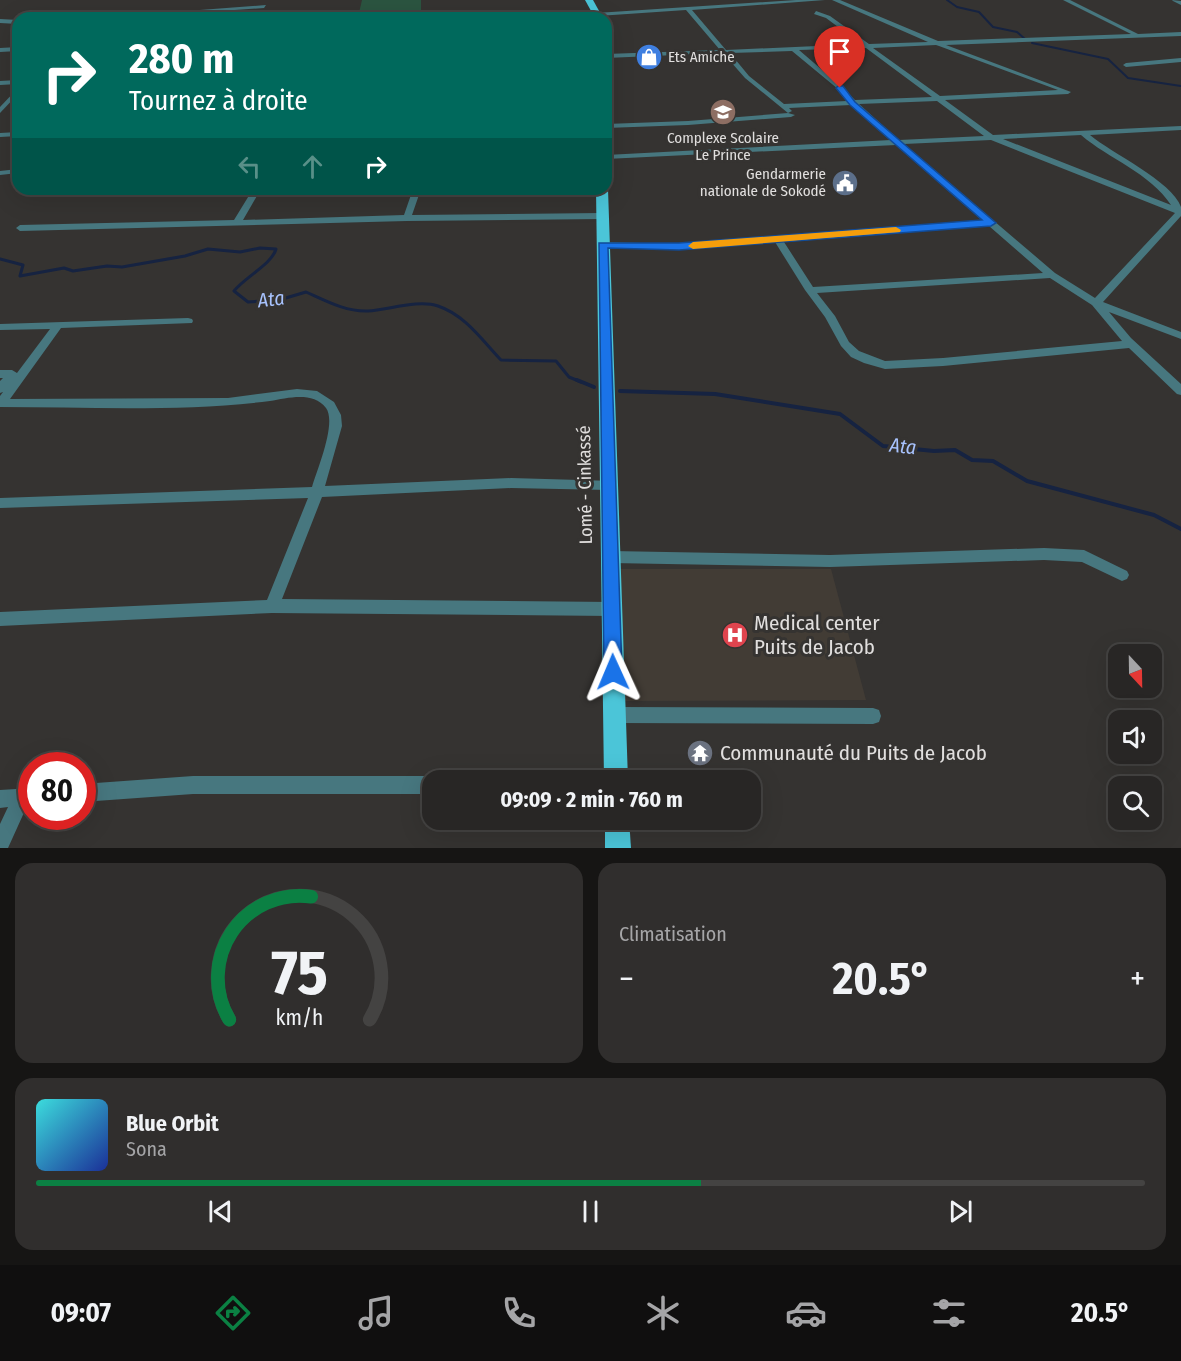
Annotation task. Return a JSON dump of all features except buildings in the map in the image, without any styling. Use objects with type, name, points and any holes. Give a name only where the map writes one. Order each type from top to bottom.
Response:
[{"type":"highway","name":"Lomé - Cinkassé","points":[[602,195],[616,770]]},
{"type":"highway","points":[[617,830],[618,848]]},
{"type":"street","points":[[612,15],[822,0]]},
{"type":"street","points":[[784,106],[1068,92],[941,45],[835,0]]},
{"type":"street","points":[[1066,0],[1137,35]]},
{"type":"street","points":[[1175,0],[1181,3]]},
{"type":"street","points":[[180,12],[264,6]]},
{"type":"street","points":[[612,126],[791,115],[784,106],[747,77],[728,52],[688,9]]},
{"type":"street","points":[[816,13],[828,16],[991,137],[1181,212]]},
{"type":"street","points":[[612,56],[941,45],[1181,34]]},
{"type":"street","points":[[795,50],[840,88],[853,103],[896,141],[1052,275],[1096,303],[1181,336]]},
{"type":"street","points":[[1126,64],[1181,60]]},
{"type":"street","points":[[0,111],[12,97]]},
{"type":"street","points":[[612,157],[1181,128]]},
{"type":"street","points":[[1146,131],[1181,137]]},
{"type":"street","points":[[1082,132],[1150,178],[1173,199],[1181,212]]},
{"type":"street","points":[[236,223],[253,195]]},
{"type":"street","points":[[407,218],[415,195]]},
{"type":"street","points":[[1096,303],[1181,212]]},
{"type":"street","points":[[20,228],[407,218],[602,216]]},
{"type":"street","points":[[603,245],[679,247],[991,223]]},
{"type":"street","points":[[778,240],[850,349],[868,360],[885,365],[943,362],[1130,344]]},
{"type":"street","points":[[810,290],[924,281],[1052,275]]},
{"type":"street","points":[[1096,303],[1130,344],[1181,391]]},
{"type":"street","points":[[0,327],[188,321]]},
{"type":"street","points":[[2,400],[60,324]]},
{"type":"street","points":[[0,374],[12,374],[2,400]]},
{"type":"street","points":[[2,400],[228,402],[297,393],[318,395],[330,405],[335,415],[336,426],[317,492],[272,606]]},
{"type":"street","points":[[0,503],[511,483],[609,485]]},
{"type":"street","points":[[610,557],[830,561],[1044,554],[1084,556],[1122,575]]},
{"type":"street","points":[[0,619],[272,606],[612,609]]},
{"type":"street","points":[[614,715],[873,716]]},
{"type":"street","points":[[96,792],[193,784],[422,785]]},
{"type":"street","points":[[0,799],[18,798]]},
{"type":"street","points":[[0,844],[18,813]]},
{"type":"shaded area","name":"Medical center Puits de Jacob","points":[[620,569],[831,569],[866,700],[624,701]]},
{"type":"green space","points":[[362,0],[421,0],[421,10],[359,12]]},
{"type":"waterway","points":[[947,0],[957,7],[979,12],[993,27],[1017,32],[1025,39]]},
{"type":"waterway","points":[[1032,43],[1108,59],[1128,78],[1181,86]]},
{"type":"waterway","name":"Ata","points":[[0,259],[23,265],[20,276],[64,268],[73,271],[107,266],[122,267],[185,256],[208,249],[240,252],[260,248],[276,249],[269,260],[234,291],[248,302],[279,300],[306,292],[336,305],[360,311],[430,304],[457,315],[501,360],[556,361],[569,377],[581,382]]},
{"type":"waterway","name":"Ata","points":[[577,380],[594,387]]},
{"type":"waterway","name":"Ata","points":[[620,391],[715,394],[840,414],[883,446],[934,451],[955,450],[972,460],[993,461],[1027,481],[1154,515],[1181,529]]},
{"type":"slow traffic","points":[[693,246],[896,230]]},
{"type":"place","name":"Ets Amiche","points":[[649,57]]},
{"type":"place","name":"Complexe Scolaire Le Prince","points":[[723,112]]},
{"type":"place","name":"Gendarmerie nationale de Sokodé","points":[[845,183]]},
{"type":"place","name":"Medical center Puits de Jacob","points":[[735,635]]},
{"type":"place","name":"Communauté du Puits de Jacob","points":[[700,753]]},
{"type":"route","points":[[613,672],[603,245],[679,247],[991,223],[853,103],[840,88]]}]
